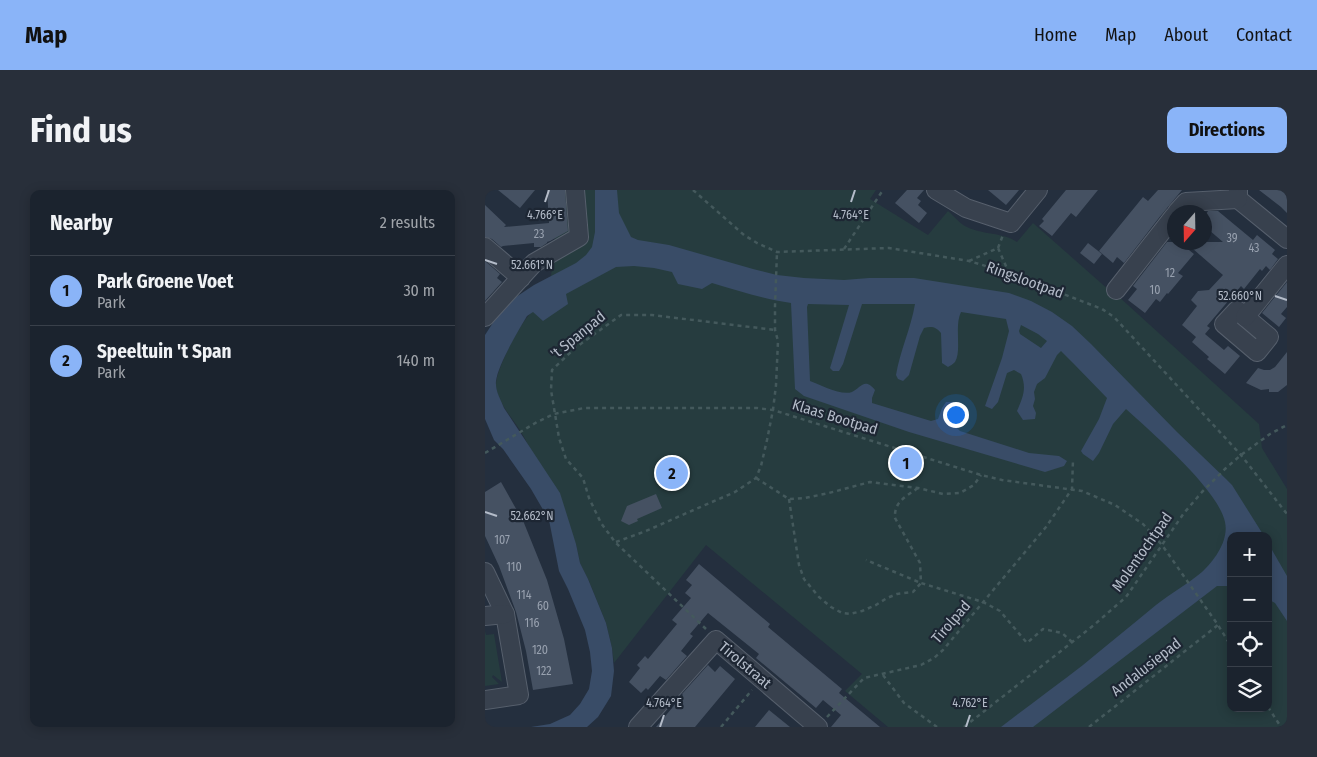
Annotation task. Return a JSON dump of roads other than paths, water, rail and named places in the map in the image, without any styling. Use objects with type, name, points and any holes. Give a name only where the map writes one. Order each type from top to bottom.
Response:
[{"type":"street","points":[[485,317],[534,263],[579,237],[575,190]]},
{"type":"street","points":[[936,190],[967,208],[1011,223],[1038,190]]},
{"type":"street","points":[[1183,205],[1186,202],[1238,194],[1287,239]]},
{"type":"street","points":[[1116,290],[1167,226]]},
{"type":"street","points":[[485,247],[521,278]]},
{"type":"street","points":[[1245,317],[1287,266]]},
{"type":"street","points":[[485,572],[505,614],[519,695],[485,700]]},
{"type":"street","points":[[485,616],[505,614]]},
{"type":"street","name":"Tirolstraat","points":[[638,727],[716,640],[821,723]]},
{"type":"water","points":[[595,190],[617,190],[619,213],[631,237],[638,240],[669,245],[777,275],[844,280],[914,278],[1009,293],[1031,301],[1052,312],[1072,326],[1232,485],[1261,532],[1227,532],[1227,586],[1217,586],[1033,727],[1001,727],[1083,665],[1156,605],[1197,576],[1212,562],[1223,543],[1226,529],[1225,522],[1220,509],[1197,478],[1183,462],[1126,409],[1113,424],[1093,461],[1083,454],[1081,451],[1099,419],[1107,398],[1061,351],[1045,378],[1037,384],[1034,392],[1033,406],[1036,413],[1035,419],[1023,420],[1017,411],[1024,384],[1021,374],[1014,370],[1007,373],[998,402],[992,409],[985,406],[1002,358],[1009,331],[1006,319],[961,312],[958,324],[957,357],[955,362],[948,367],[942,363],[941,333],[934,327],[924,328],[909,375],[903,381],[898,379],[896,375],[915,304],[862,304],[843,364],[839,371],[833,371],[830,368],[849,305],[808,304],[810,381],[842,393],[852,392],[868,384],[875,390],[872,403],[931,421],[938,419],[946,402],[953,402],[958,406],[954,425],[960,431],[1029,453],[1059,456],[1067,461],[1064,466],[1045,472],[909,432],[804,396],[795,389],[791,303],[761,297],[712,283],[702,289],[678,284],[672,272],[654,268],[616,267],[566,294],[568,304],[543,321],[533,312],[527,316],[504,357],[496,381],[497,392],[504,408],[560,493],[580,563],[606,623],[612,648],[614,671],[611,696],[598,717],[587,727],[531,727],[550,724],[570,715],[580,704],[589,689],[592,671],[590,652],[585,630],[559,571],[549,520],[531,489],[503,449],[494,440],[485,419],[485,335],[510,301],[534,285],[576,263],[592,247],[595,232]],"holes":[[[1021,325],[1047,341],[1041,348],[1020,334]]]},
{"type":"water","points":[[1272,550],[1287,576],[1287,621],[1272,601]]},
{"type":"place","name":"Park Groene Voet","points":[[906,463]]},
{"type":"place","name":"Speeltuin 't Span","points":[[672,473]]}]
